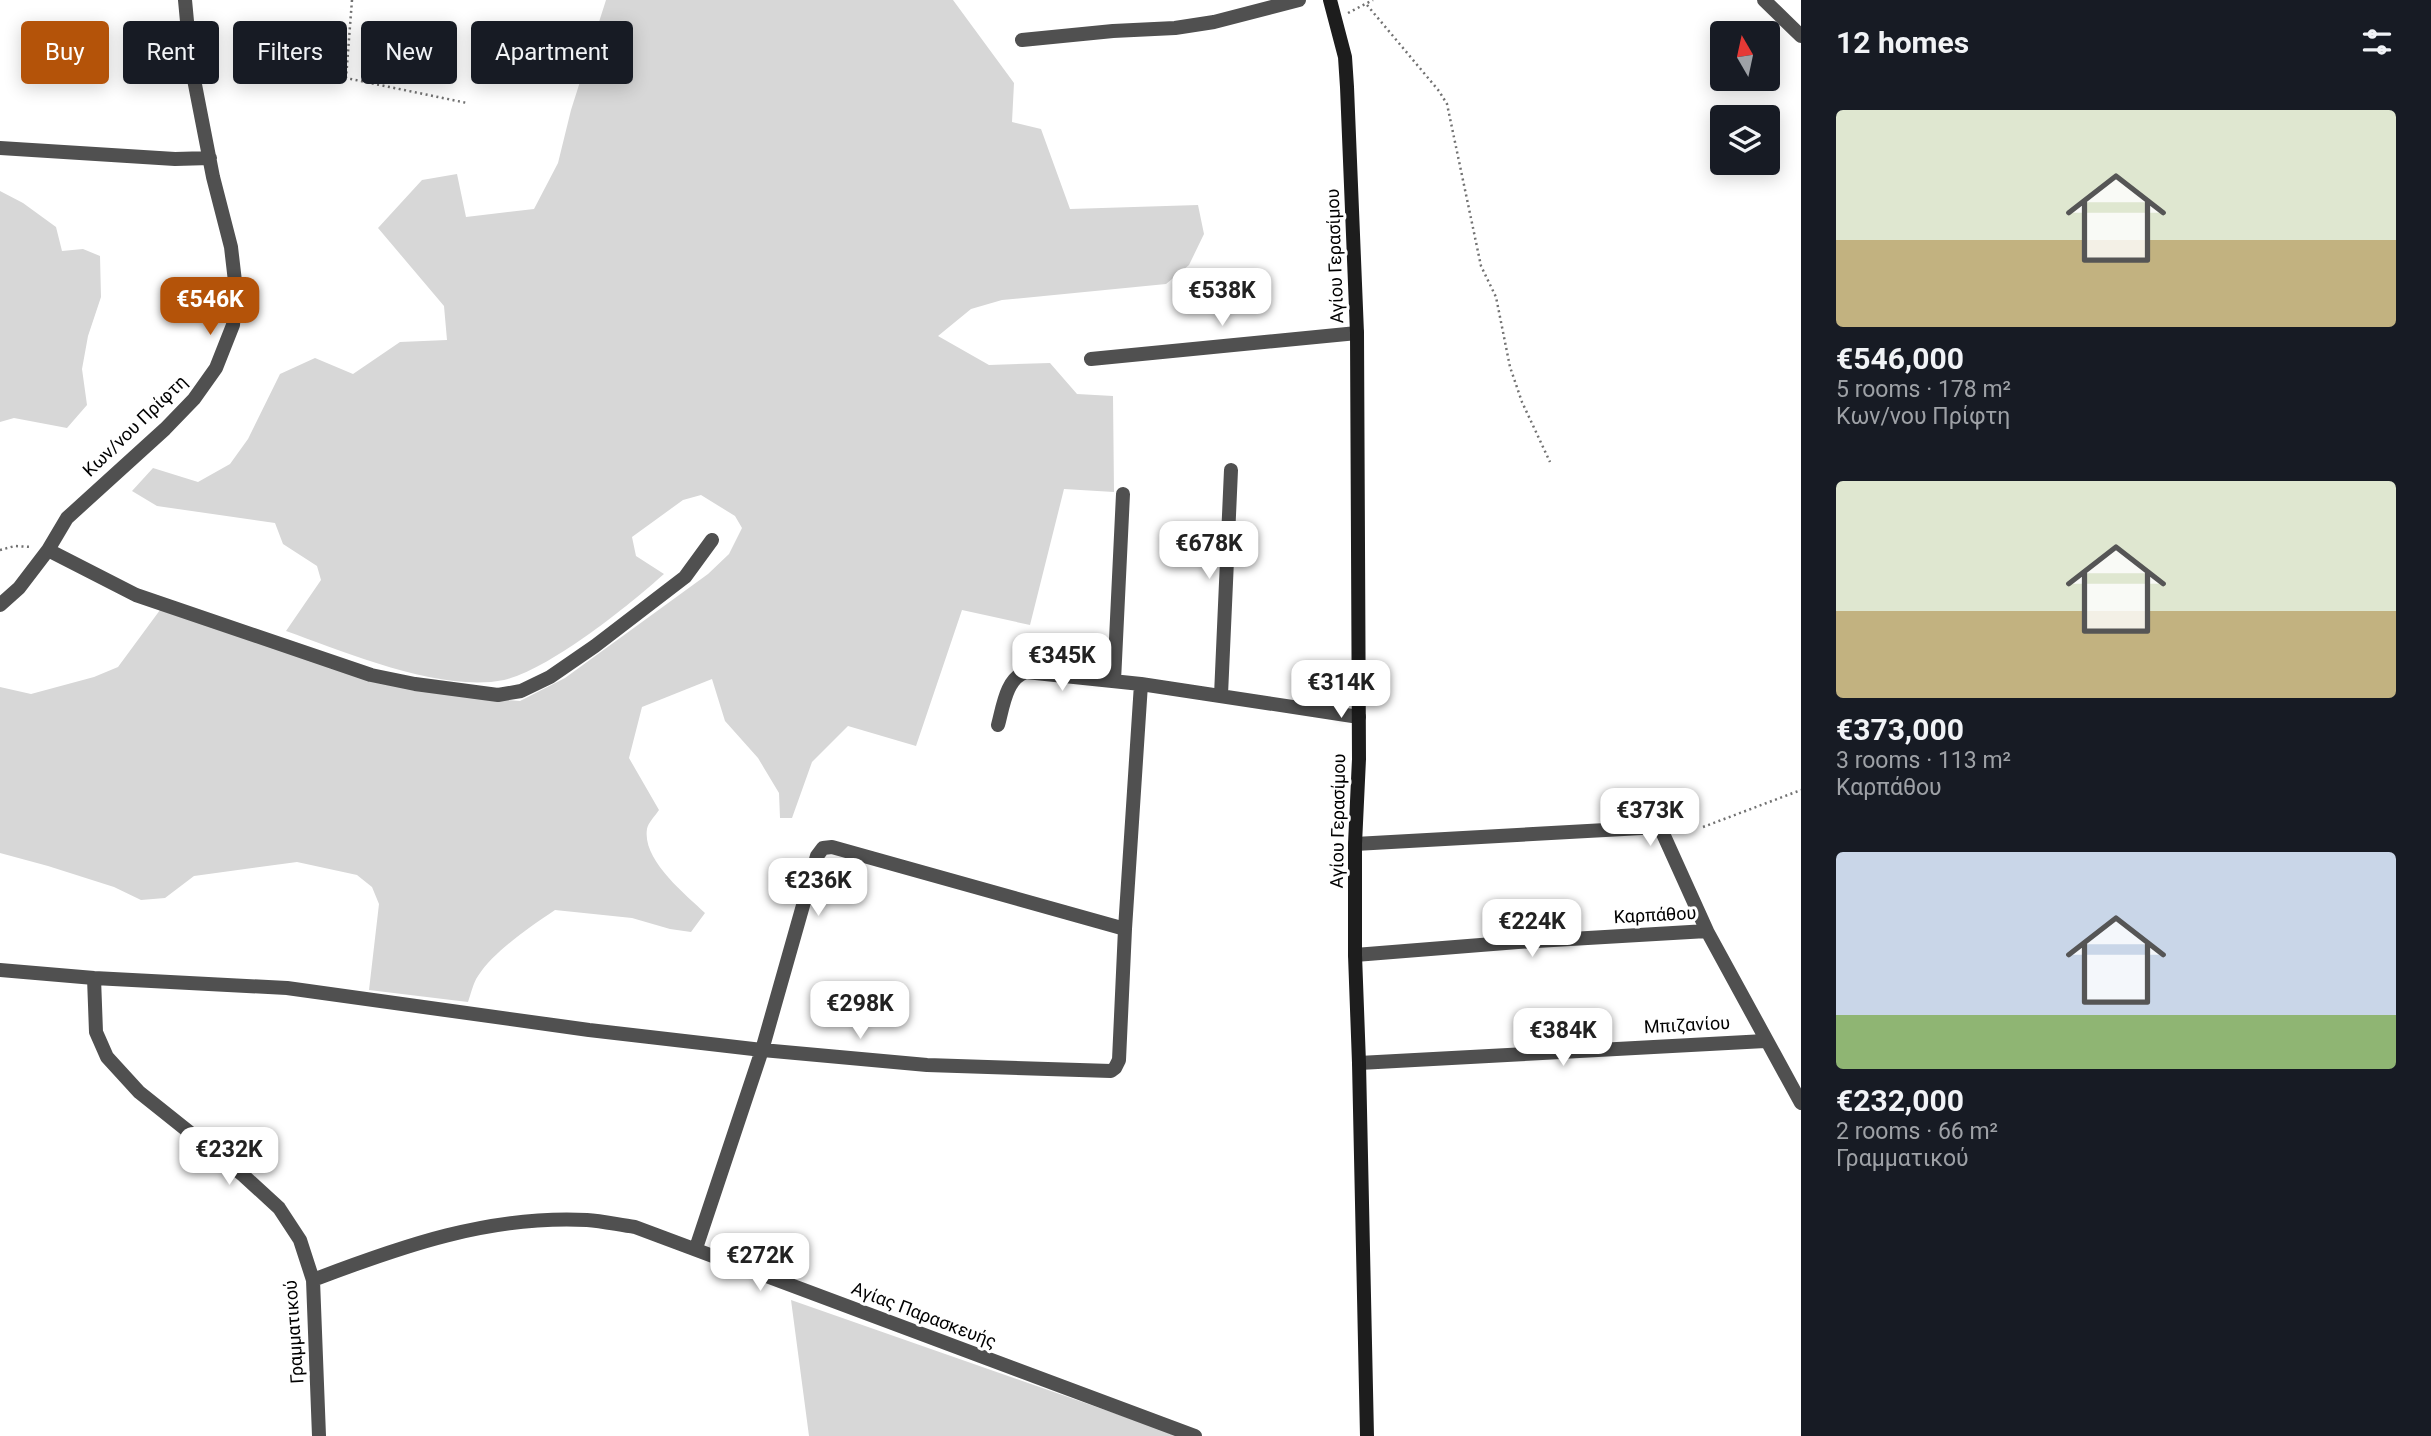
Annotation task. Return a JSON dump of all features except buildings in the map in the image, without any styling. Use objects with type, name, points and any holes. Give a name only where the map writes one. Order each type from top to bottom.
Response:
[{"type":"street","name":"Κων/νου Πρίφτη","points":[[0,605],[19,588],[48,550],[67,518],[194,399],[216,368],[233,325],[236,289],[232,247],[191,64],[185,0]]},
{"type":"street","points":[[1021,40],[1175,28],[1214,22],[1298,0]]},
{"type":"street","name":"Αγίου Γερασίμου","points":[[1330,0],[1345,57],[1357,333],[1359,717],[1355,955],[1367,1436]]},
{"type":"street","points":[[1764,0],[1801,36]]},
{"type":"street","points":[[0,148],[175,159],[210,158]]},
{"type":"street","points":[[1091,359],[1357,333]]},
{"type":"street","points":[[1221,695],[1231,470]]},
{"type":"street","points":[[1114,681],[1123,494]]},
{"type":"street","points":[[48,550],[136,595],[371,675],[498,695],[521,691],[550,677],[595,646],[685,577],[712,540]]},
{"type":"street","points":[[998,725],[1012,681],[1026,672],[1141,684],[1359,717]]},
{"type":"street","points":[[0,970],[94,978],[287,988],[589,1030],[927,1065],[1111,1071],[1119,1060],[1141,684]]},
{"type":"street","points":[[1355,844],[1660,827],[1707,931],[1801,1103]]},
{"type":"street","points":[[696,1248],[762,1050],[817,856],[823,848],[832,847],[1125,929]]},
{"type":"street","name":"Καρπάθου","points":[[1355,955],[1707,931]]},
{"type":"street","name":"Γραμματικού","points":[[94,978],[96,1032],[107,1056],[139,1092],[243,1175],[279,1208],[300,1240],[313,1280],[319,1436]]},
{"type":"street","name":"Μπιζανίου","points":[[1359,1063],[1765,1041]]},
{"type":"street","name":"Αγίας Παρασκευής","points":[[313,1280],[432,1238],[508,1223],[589,1220],[635,1227],[1195,1436]]},
{"type":"path","points":[[352,0],[346,78],[467,103]]},
{"type":"path","points":[[1336,19],[1373,0]]},
{"type":"path","points":[[1367,5],[1447,104],[1449,124],[1481,266],[1496,297],[1510,367],[1522,402],[1550,462]]},
{"type":"path","points":[[0,550],[15,546],[48,550]]},
{"type":"path","points":[[1703,827],[1801,790]]},
{"type":"shaded area","points":[[606,0],[953,0],[1014,83],[1012,122],[1041,129],[1070,209],[1198,205],[1204,234],[1189,265],[1166,284],[1002,300],[971,309],[938,336],[989,365],[1050,363],[1077,394],[1113,396],[1114,492],[1064,489],[1030,625],[962,610],[916,746],[848,726],[812,762],[792,818],[780,818],[779,793],[758,758],[725,721],[712,679],[642,707],[629,758],[659,810],[647,829],[647,841],[651,853],[667,876],[705,913],[691,932],[632,918],[555,910],[493,958],[476,979],[468,1002],[369,990],[379,904],[372,887],[357,875],[297,862],[194,876],[165,898],[141,900],[114,887],[0,853],[0,687],[31,694],[94,677],[118,667],[160,610],[278,649],[487,698],[520,701],[565,678],[708,574],[729,554],[742,528],[735,516],[701,495],[683,500],[632,537],[636,556],[664,574],[630,603],[565,650],[523,674],[504,680],[452,681],[423,676],[364,659],[286,631],[321,580],[317,566],[283,544],[275,523],[157,506],[132,491],[153,468],[198,482],[230,464],[248,439],[280,374],[315,358],[353,374],[400,342],[447,340],[444,306],[378,228],[422,180],[457,174],[466,217],[534,209],[558,163],[579,84],[633,84],[633,21],[599,21]]},
{"type":"shaded area","points":[[0,191],[23,203],[56,227],[62,251],[83,249],[100,256],[101,297],[88,336],[82,369],[87,405],[67,428],[14,418],[0,422]]},
{"type":"shaded area","points":[[791,1300],[1151,1426],[1178,1436],[809,1436]]}]
